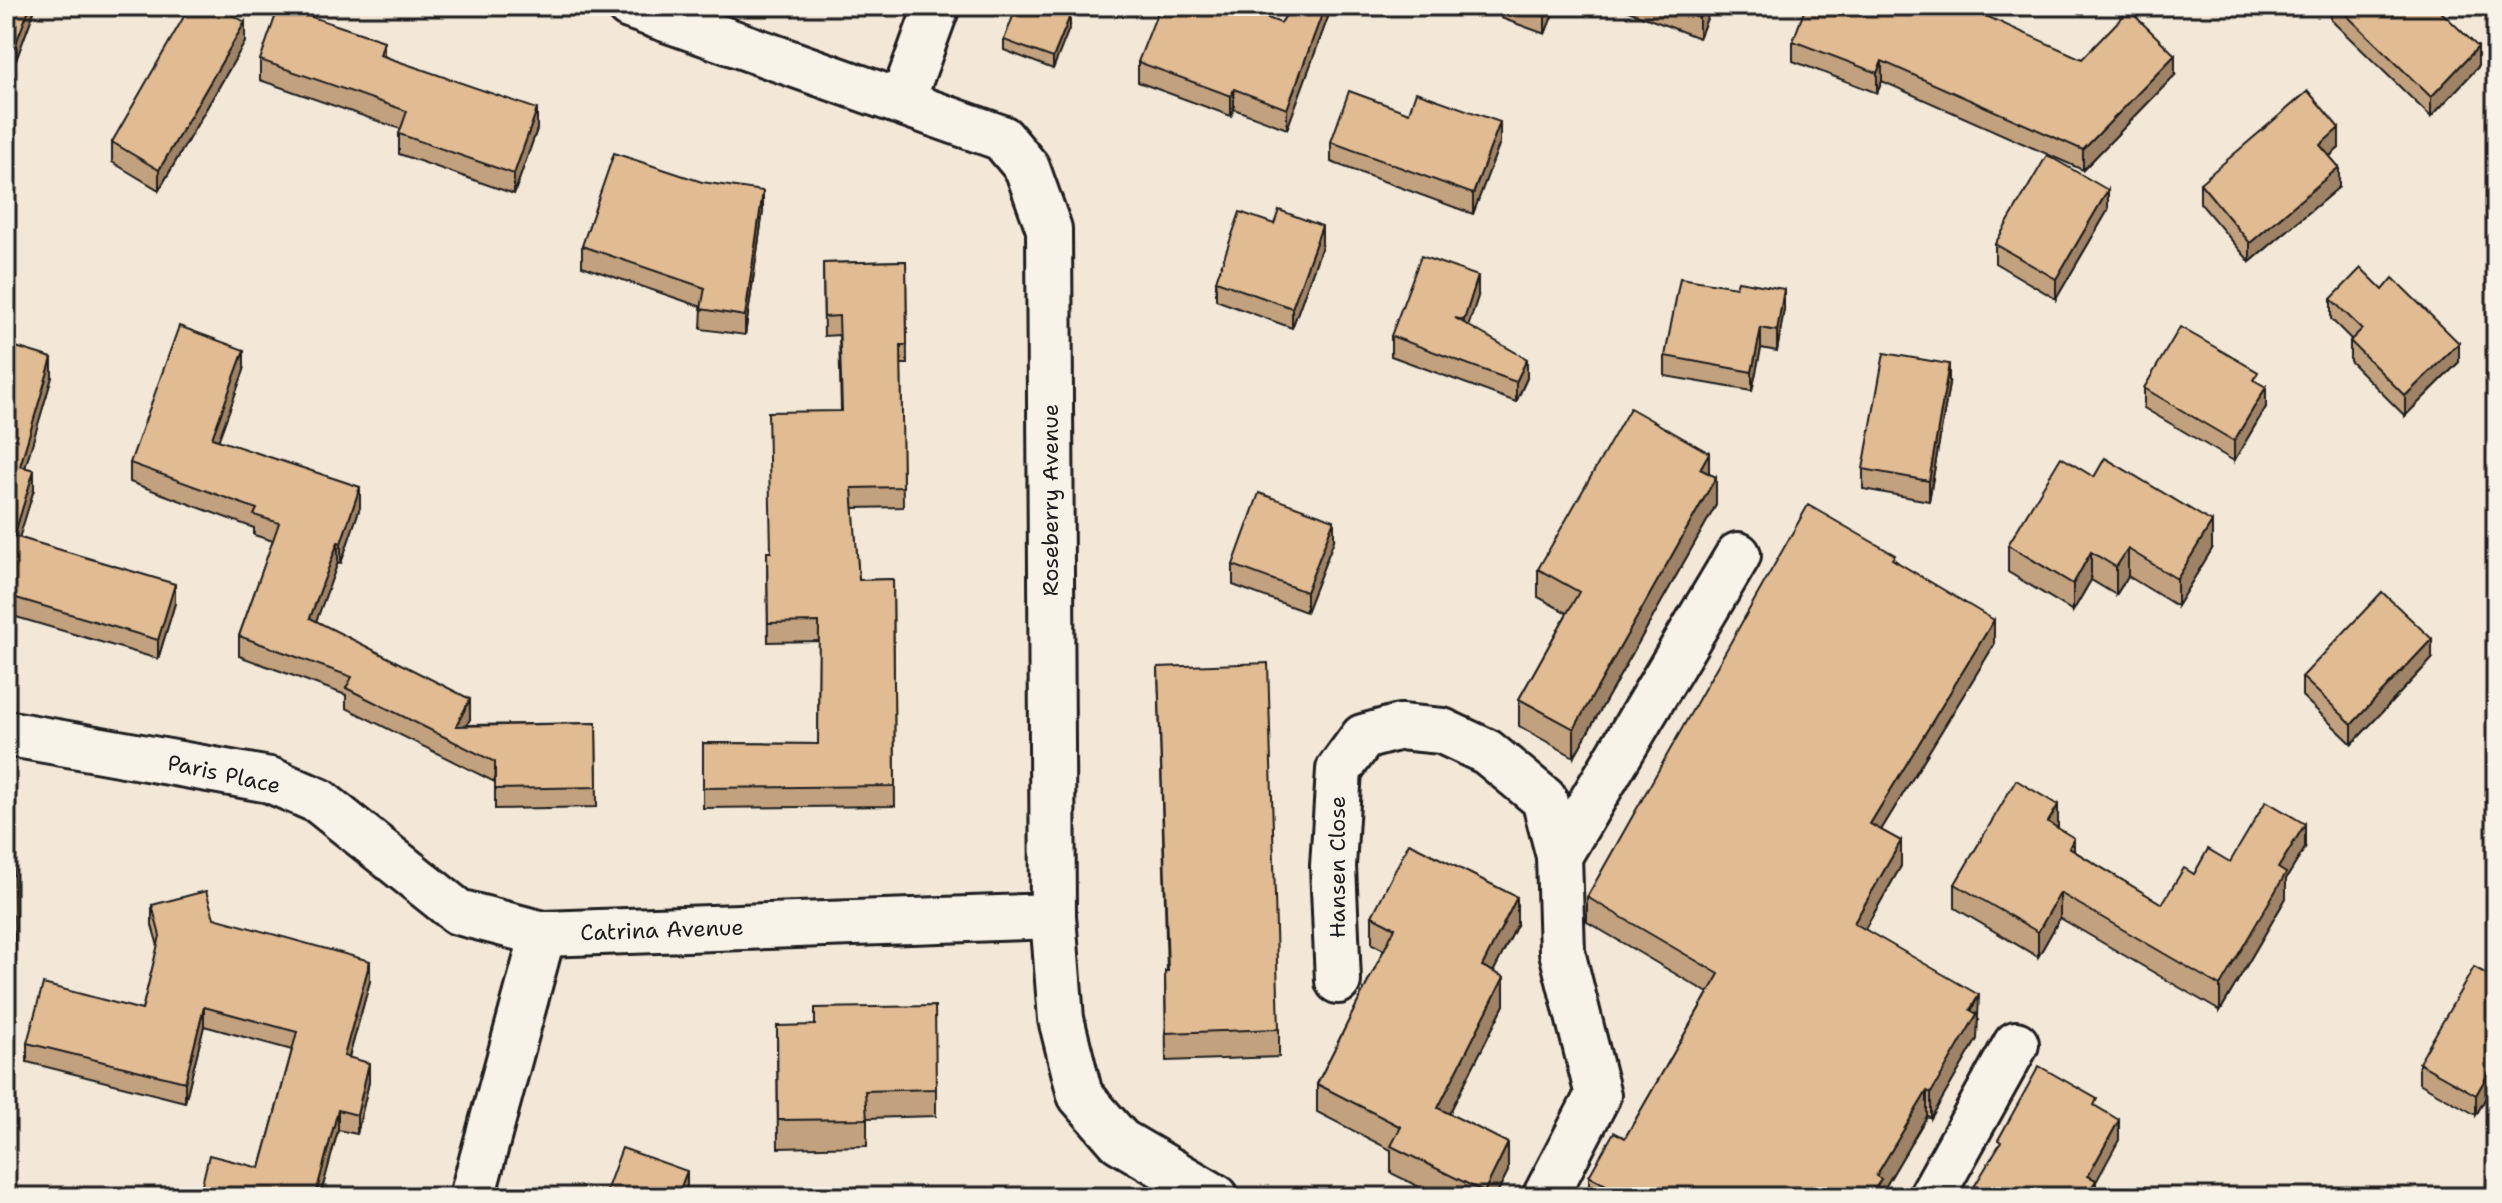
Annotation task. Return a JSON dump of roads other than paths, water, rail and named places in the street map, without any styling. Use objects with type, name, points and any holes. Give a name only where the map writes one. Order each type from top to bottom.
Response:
[{"type":"street","name":"Roseberry Avenue","points":[[629,6],[1002,138],[1027,168],[1049,229],[1053,916],[1061,1019],[1080,1095],[1120,1141],[1216,1197]]},
{"type":"street","points":[[902,102],[937,6]]},
{"type":"street","points":[[1559,856],[1738,555]]},
{"type":"street","name":"Hansen Close","points":[[1338,981],[1333,866],[1339,770],[1363,737],[1400,727],[1442,731],[1487,752],[1544,799],[1559,856],[1562,952],[1598,1095],[1545,1197]]},
{"type":"street","name":"Paris Place","points":[[6,733],[270,780],[319,801],[458,912],[543,934]]},
{"type":"street","name":"Catrina Avenue","points":[[543,934],[1053,916]]},
{"type":"street","points":[[472,1197],[543,934]]},
{"type":"street","points":[[1931,1197],[2016,1044]]}]
